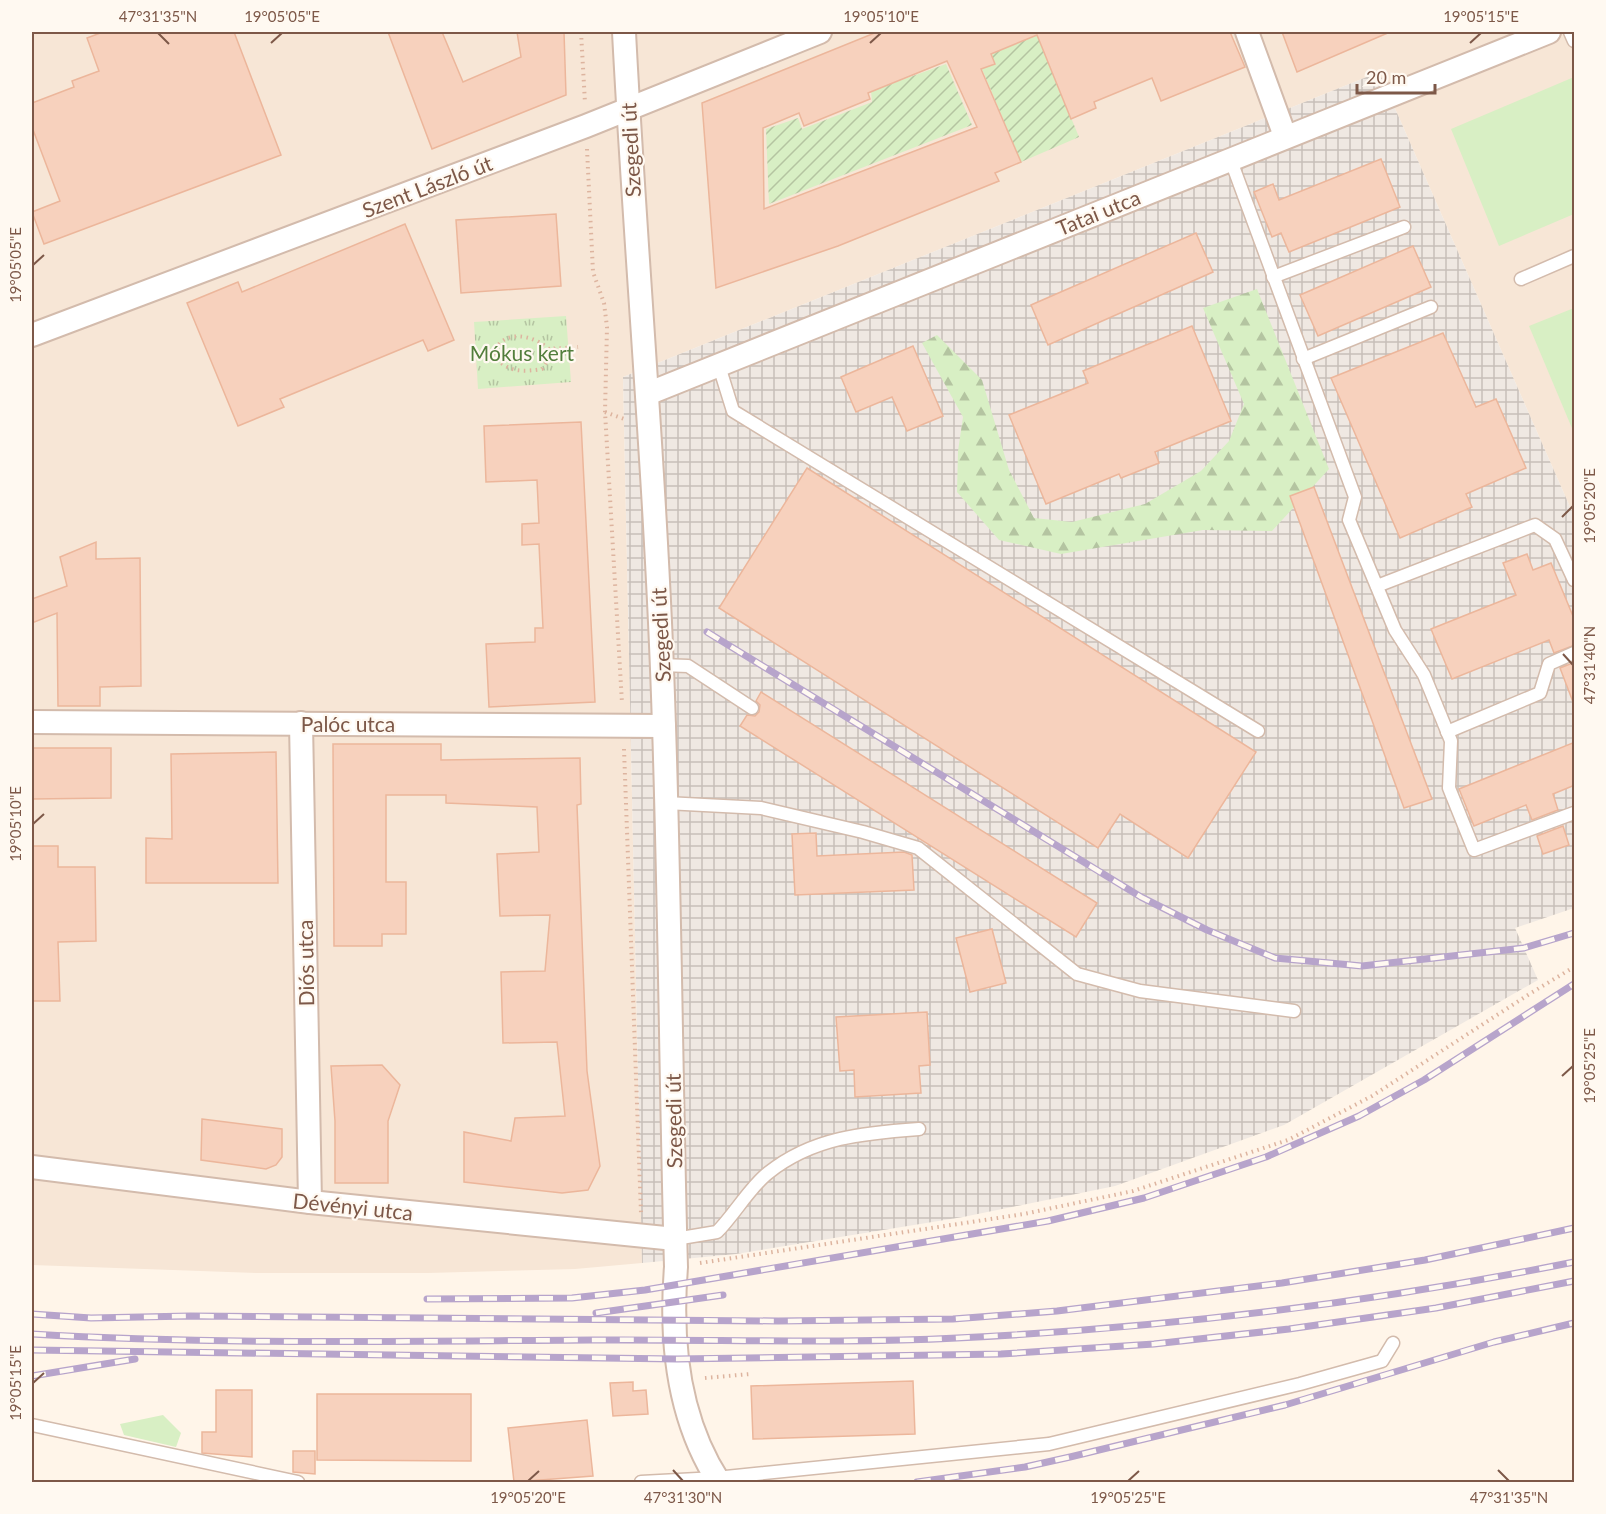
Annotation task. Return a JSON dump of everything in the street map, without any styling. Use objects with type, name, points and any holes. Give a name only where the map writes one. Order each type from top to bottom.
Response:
[{"type":"street","name":"Szegedi út","points":[[624,32],[662,665],[676,1267],[674,1340],[687,1414],[718,1480]]},
{"type":"street","name":"Szent László út","points":[[32,335],[628,110],[820,32]]},
{"type":"street","points":[[1247,32],[1285,136]]},
{"type":"street","name":"Tatai utca","points":[[647,394],[1230,158],[1549,32]]},
{"type":"street","name":"Palóc utca","points":[[32,722],[664,726]]},
{"type":"street","name":"Diós utca","points":[[301,723],[310,1203]]},
{"type":"street","name":"Dévényi utca","points":[[32,1167],[310,1203],[675,1239]]},
{"type":"lane","points":[[1570,32],[1575,41]]},
{"type":"lane","points":[[1230,158],[1355,497],[1349,520],[1395,630],[1424,675],[1451,741],[1448,755],[1449,788],[1474,850],[1575,813]]},
{"type":"lane","points":[[1273,277],[1404,227]]},
{"type":"lane","points":[[1521,279],[1575,256]]},
{"type":"lane","points":[[1304,359],[1431,307]]},
{"type":"lane","points":[[719,366],[733,411],[1258,731]]},
{"type":"lane","points":[[1377,586],[1535,525],[1555,539],[1575,580]]},
{"type":"lane","points":[[1447,732],[1540,693],[1549,664],[1575,653]]},
{"type":"lane","points":[[662,665],[688,666],[752,708]]},
{"type":"lane","points":[[666,803],[761,808],[863,832],[918,848],[1077,974],[1140,991],[1294,1011]]},
{"type":"lane","points":[[675,1239],[717,1232],[767,1174],[806,1149],[854,1134],[919,1129]]},
{"type":"lane","points":[[641,1482],[718,1480],[1049,1444],[1300,1384],[1382,1361],[1393,1343]]},
{"type":"lane","points":[[32,1425],[298,1482]]},
{"type":"path","points":[[581,32],[593,272],[604,303],[606,327],[605,411],[624,726],[642,1236]]},
{"type":"path","points":[[556,348],[542,369],[527,371],[513,371],[498,361],[494,353],[501,343],[514,336],[526,336],[540,340],[549,348],[578,347]]},
{"type":"path","points":[[676,1267],[1024,1214],[1133,1191],[1288,1140],[1372,1096],[1575,967]]},
{"type":"path","points":[[680,1381],[750,1374]]},
{"type":"shaded area","points":[[32,32],[1574,32],[1574,516],[1379,72],[623,377],[642,1263],[575,1269],[428,1273],[257,1273],[32,1265]]},
{"type":"shaded area","points":[[1379,72],[1574,516],[1574,908],[1515,928],[1538,980],[1284,1125],[1115,1186],[963,1217],[736,1254],[642,1263],[623,377]]},
{"type":"green space","points":[[1037,35],[1079,137],[1021,162],[982,69],[994,64],[991,54]]},
{"type":"green space","points":[[946,64],[972,125],[769,204],[766,129],[798,118],[802,129],[872,102],[871,91]]},
{"type":"green space","points":[[1574,77],[1574,214],[1499,246],[1451,129]]},
{"type":"green space","points":[[1257,289],[1329,469],[1272,531],[1203,530],[1061,554],[999,540],[957,492],[958,451],[963,417],[922,343],[937,335],[982,380],[1009,470],[1034,518],[1072,522],[1145,504],[1201,471],[1229,441],[1244,404],[1203,308]]},
{"type":"green space","points":[[1574,308],[1574,433],[1529,326]]},
{"type":"green space","name":"Mókus kert","points":[[566,316],[571,382],[478,389],[474,322]]},
{"type":"green space","points":[[163,1415],[181,1433],[176,1447],[124,1435],[120,1424]]},
{"type":"building","points":[[103,32],[234,32],[281,155],[44,244],[32,212],[60,201],[32,127],[32,103],[74,87],[72,81],[99,71],[87,38]]},
{"type":"building","points":[[388,32],[442,32],[463,82],[521,57],[517,32],[564,32],[566,95],[432,149]]},
{"type":"building","points":[[877,32],[1230,32],[1245,67],[1161,101],[1152,78],[1094,102],[1096,108],[1071,119],[1037,35],[991,54],[995,64],[981,69],[1021,162],[995,173],[999,181],[838,246],[716,288],[702,103]],"holes":[[[947,61],[977,127],[764,209],[763,128],[799,113],[804,126],[870,99],[868,93]]]},
{"type":"building","points":[[1282,32],[1390,32],[1297,72]]},
{"type":"building","points":[[1381,159],[1400,207],[1289,252],[1281,233],[1272,237],[1254,192],[1273,184],[1279,200]]},
{"type":"building","points":[[556,214],[561,286],[461,293],[456,220]]},
{"type":"building","points":[[405,224],[454,340],[428,351],[423,340],[280,399],[284,407],[238,426],[187,303],[238,282],[242,292]]},
{"type":"building","points":[[1196,233],[1213,272],[1048,345],[1031,305]]},
{"type":"building","points":[[1413,246],[1431,287],[1318,336],[1300,295]]},
{"type":"building","points":[[1192,326],[1231,421],[1155,452],[1159,463],[1121,478],[1119,474],[1046,504],[1009,415],[1088,383],[1083,371]]},
{"type":"building","points":[[1443,333],[1476,407],[1496,399],[1526,468],[1466,494],[1472,507],[1400,538],[1331,378]]},
{"type":"building","points":[[913,346],[943,416],[907,431],[892,397],[856,412],[841,377]]},
{"type":"building","points":[[581,422],[595,702],[489,707],[486,644],[535,642],[535,628],[543,628],[539,544],[522,545],[522,524],[539,523],[537,480],[486,482],[484,426]]},
{"type":"building","points":[[807,468],[1256,752],[1188,858],[1120,814],[1098,848],[719,608]]},
{"type":"building","points":[[1314,487],[1432,799],[1404,808],[1290,496]]},
{"type":"building","points":[[96,542],[96,559],[140,558],[141,686],[100,687],[100,706],[58,706],[57,613],[32,623],[32,599],[67,586],[60,557]]},
{"type":"building","points":[[1527,554],[1533,570],[1551,563],[1575,621],[1575,645],[1554,653],[1549,640],[1452,679],[1431,629],[1516,595],[1503,563]]},
{"type":"building","points":[[1575,662],[1575,702],[1573,702],[1560,668]]},
{"type":"building","points":[[761,692],[1097,903],[1076,937],[740,726],[747,715],[755,716],[759,712],[760,705],[756,701]]},
{"type":"building","points":[[1575,742],[1575,785],[1553,794],[1558,810],[1532,820],[1526,805],[1474,826],[1459,789]]},
{"type":"building","points":[[333,744],[441,744],[441,760],[580,758],[581,804],[577,805],[587,1071],[600,1166],[588,1190],[562,1193],[464,1182],[464,1132],[511,1141],[515,1118],[565,1116],[557,1042],[503,1043],[501,972],[545,971],[550,915],[500,916],[497,854],[539,852],[537,807],[446,803],[446,795],[386,795],[386,882],[406,882],[406,934],[382,934],[382,946],[334,946]]},
{"type":"building","points":[[32,748],[111,748],[111,798],[32,799]]},
{"type":"building","points":[[276,752],[278,883],[146,883],[146,838],[172,839],[171,754]]},
{"type":"building","points":[[1563,826],[1569,845],[1543,854],[1537,836]]},
{"type":"building","points":[[816,833],[817,856],[904,852],[912,855],[914,890],[795,895],[792,834]]},
{"type":"building","points":[[32,846],[58,846],[58,867],[95,867],[96,941],[58,942],[60,1001],[32,1001]]},
{"type":"building","points":[[992,929],[1006,983],[970,992],[956,938]]},
{"type":"building","points":[[927,1012],[930,1065],[919,1066],[921,1093],[855,1097],[854,1070],[840,1071],[836,1017]]},
{"type":"building","points":[[382,1065],[400,1085],[388,1121],[388,1183],[335,1183],[335,1121],[331,1066]]},
{"type":"building","points":[[202,1119],[282,1129],[282,1157],[276,1165],[266,1169],[201,1160]]},
{"type":"building","points":[[913,1381],[915,1434],[753,1439],[751,1386]]},
{"type":"building","points":[[633,1382],[633,1391],[646,1390],[648,1414],[613,1416],[610,1383]]},
{"type":"building","points":[[216,1390],[252,1390],[252,1457],[202,1453],[202,1432],[216,1432]]},
{"type":"building","points":[[317,1394],[471,1394],[471,1461],[317,1460]]},
{"type":"building","points":[[587,1420],[593,1476],[514,1482],[508,1428]]},
{"type":"building","points":[[293,1451],[315,1451],[315,1474],[293,1472]]},
{"type":"railway","points":[[707,632],[1141,897],[1207,930],[1275,958],[1362,966],[1524,948],[1574,933]]},
{"type":"railway","points":[[427,1299],[572,1298],[645,1290],[1048,1221],[1144,1198],[1266,1157],[1359,1116],[1424,1080],[1574,984]]},
{"type":"railway","points":[[32,1314],[91,1318],[190,1316],[778,1321],[953,1319],[1057,1311],[1282,1283],[1425,1260],[1574,1228]]},
{"type":"railway","points":[[32,1334],[172,1340],[312,1342],[820,1341],[957,1338],[1113,1328],[1267,1312],[1421,1290],[1574,1262]]},
{"type":"railway","points":[[32,1350],[677,1359],[1001,1354],[1154,1344],[1289,1329],[1436,1308],[1574,1281]]},
{"type":"railway","points":[[596,1313],[723,1295]]},
{"type":"railway","points":[[917,1482],[1025,1467],[1285,1405],[1494,1342],[1574,1323]]},
{"type":"railway","points":[[32,1376],[135,1359]]}]
